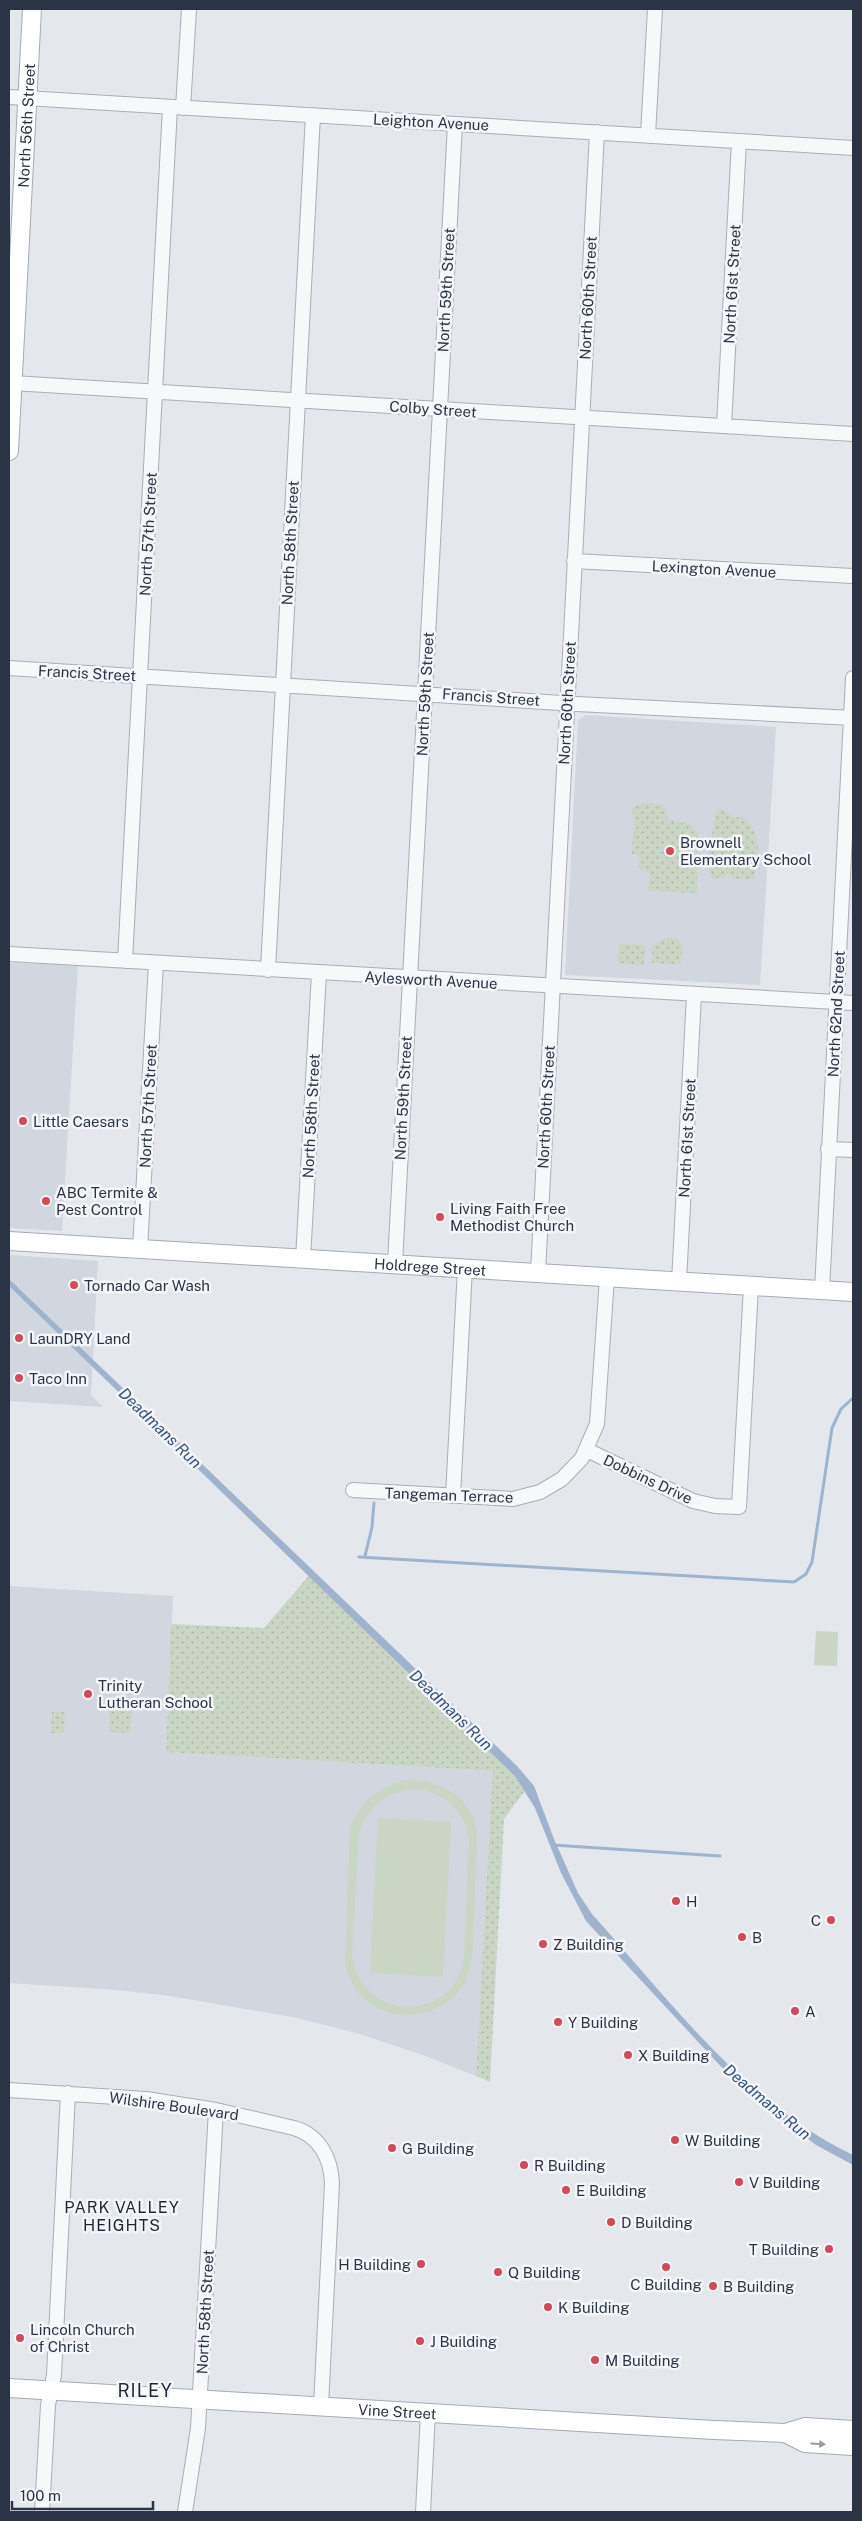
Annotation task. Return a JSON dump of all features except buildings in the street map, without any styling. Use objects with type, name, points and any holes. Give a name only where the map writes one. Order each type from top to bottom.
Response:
[{"type":"main road","name":"North 56th Street","points":[[9,451],[14,254],[27,98],[32,9]]},
{"type":"main road","name":"Holdrege Street","points":[[9,1241],[853,1292]]},
{"type":"main road","name":"Vine Street","points":[[9,2388],[785,2433],[804,2427],[853,2430]]},
{"type":"main road","name":"Vine Street","points":[[785,2433],[805,2443],[853,2446]]},
{"type":"street","name":"North 57th Street","points":[[125,961],[156,392],[177,107],[189,9]]},
{"type":"street","points":[[648,135],[655,9]]},
{"type":"street","name":"Leighton Avenue","points":[[9,97],[853,148]]},
{"type":"street","name":"North 58th Street","points":[[268,970],[313,115]]},
{"type":"street","name":"North 59th Street","points":[[394,1264],[455,124]]},
{"type":"street","name":"North 60th Street","points":[[538,1273],[597,132]]},
{"type":"street","name":"North 61st Street","points":[[724,426],[739,141]]},
{"type":"street","name":"Colby Street","points":[[12,383],[853,434]]},
{"type":"street","name":"Lexington Avenue","points":[[574,561],[853,576]]},
{"type":"street","name":"Francis Street","points":[[9,668],[852,718]]},
{"type":"street","name":"North 62nd Street","points":[[822,1290],[853,678]]},
{"type":"street","name":"Aylesworth Avenue","points":[[9,954],[410,979],[853,1003]]},
{"type":"street","name":"North 57th Street","points":[[140,1249],[156,963]]},
{"type":"street","name":"North 58th Street","points":[[303,1259],[319,973]]},
{"type":"street","name":"North 61st Street","points":[[679,1282],[694,995]]},
{"type":"street","points":[[828,1149],[853,1150]]},
{"type":"street","points":[[453,1496],[465,1268]]},
{"type":"street","points":[[587,1450],[595,1431],[600,1409],[607,1277]]},
{"type":"street","name":"Dobbins Drive","points":[[587,1450],[693,1501],[715,1506],[739,1507],[751,1286]]},
{"type":"street","name":"Tangeman Terrace","points":[[353,1490],[504,1499],[533,1494],[562,1479],[573,1470],[587,1450]]},
{"type":"street","name":"Wilshire Boulevard","points":[[9,2090],[146,2099],[216,2110],[300,2130],[313,2137],[327,2155],[332,2183],[321,2406]]},
{"type":"street","points":[[42,2512],[50,2390],[54,2371],[68,2093]]},
{"type":"street","name":"North 58th Street","points":[[185,2512],[197,2443],[216,2110]]},
{"type":"street","points":[[423,2512],[428,2412]]},
{"type":"shaded area","name":"Brownell Elementary School","points":[[586,715],[776,727],[760,985],[565,975],[578,720]]},
{"type":"shaded area","points":[[9,963],[78,965],[62,1231],[9,1228]]},
{"type":"shaded area","points":[[9,1255],[98,1261],[91,1395],[103,1407],[9,1401]]},
{"type":"shaded area","points":[[9,1586],[173,1596],[166,1752],[494,1771],[476,2076],[423,2055],[360,2034],[293,2017],[170,1996],[117,1990],[9,1983]]},
{"type":"green space","points":[[638,804],[662,804],[666,810],[668,820],[690,824],[698,834],[697,893],[648,891],[650,874],[638,867],[639,855],[632,854],[634,825],[632,808]]},
{"type":"green space","points":[[722,809],[734,817],[744,817],[754,831],[757,838],[758,854],[754,879],[732,879],[731,875],[726,875],[726,878],[712,878],[707,861],[716,813],[717,810]]},
{"type":"green space","points":[[665,938],[678,939],[683,947],[680,964],[652,963],[652,947]]},
{"type":"green space","points":[[619,944],[645,945],[644,965],[618,963]]},
{"type":"green space","points":[[312,1572],[530,1784],[504,1819],[490,2082],[476,2076],[493,1771],[166,1752],[171,1624],[264,1628]]},
{"type":"green space","points":[[816,1631],[838,1632],[837,1666],[814,1665]]},
{"type":"green space","points":[[110,1710],[132,1711],[130,1733],[109,1732]]},
{"type":"green space","points":[[52,1712],[65,1712],[64,1731],[61,1733],[51,1733]]},
{"type":"green space","points":[[408,1780],[432,1783],[454,1793],[470,1810],[475,1821],[477,1833],[473,1949],[466,1980],[453,1998],[443,2005],[433,2010],[410,2015],[388,2012],[366,2000],[350,1980],[345,1963],[350,1829],[359,1811],[372,1796],[398,1782]],"holes":[[[417,1789],[436,1794],[451,1804],[462,1819],[469,1837],[464,1957],[457,1979],[443,1995],[426,2004],[406,2007],[387,2003],[371,1992],[358,1976],[352,1953],[359,1834],[368,1815],[380,1801],[397,1792]]]},
{"type":"green space","points":[[378,1818],[451,1822],[443,1977],[370,1973]]},
{"type":"water","name":"Deadmans Run","points":[[9,1279],[517,1766],[534,1786],[554,1839],[578,1893],[592,1914],[681,2015],[744,2079],[778,2108],[814,2133],[853,2155],[853,2165],[816,2145],[739,2086],[586,1921],[561,1873],[535,1808],[515,1776],[9,1286]]},
{"type":"waterway","points":[[359,1557],[794,1582],[806,1574],[812,1562],[832,1428],[841,1409],[853,1398]]},
{"type":"waterway","points":[[365,1556],[372,1527],[374,1503]]},
{"type":"waterway","points":[[553,1845],[720,1856]]},
{"type":"place","name":"Brownell Elementary School","points":[[670,851]]},
{"type":"place","name":"Little Caesars","points":[[23,1121]]},
{"type":"place","name":"ABC Termite & Pest Control","points":[[46,1201]]},
{"type":"place","name":"Living Faith Free Methodist Church","points":[[440,1217]]},
{"type":"place","name":"Tornado Car Wash","points":[[74,1285]]},
{"type":"place","name":"LaunDRY Land","points":[[19,1338]]},
{"type":"place","name":"Taco Inn","points":[[19,1378]]},
{"type":"place","name":"Trinity Lutheran School","points":[[88,1694]]},
{"type":"place","name":"H","points":[[676,1901]]},
{"type":"place","name":"C","points":[[831,1920]]},
{"type":"place","name":"B","points":[[742,1937]]},
{"type":"place","name":"Z Building","points":[[543,1944]]},
{"type":"place","name":"A","points":[[795,2011]]},
{"type":"place","name":"Y Building","points":[[558,2022]]},
{"type":"place","name":"X Building","points":[[628,2055]]},
{"type":"place","name":"W Building","points":[[675,2140]]},
{"type":"place","name":"G Building","points":[[392,2148]]},
{"type":"place","name":"R Building","points":[[524,2165]]},
{"type":"place","name":"V Building","points":[[739,2182]]},
{"type":"place","name":"E Building","points":[[566,2190]]},
{"type":"place","name":"D Building","points":[[611,2222]]},
{"type":"place","name":"T Building","points":[[829,2249]]},
{"type":"place","name":"H Building","points":[[421,2264]]},
{"type":"place","name":"C Building","points":[[666,2267]]},
{"type":"place","name":"Q Building","points":[[498,2272]]},
{"type":"place","name":"B Building","points":[[713,2286]]},
{"type":"place","name":"K Building","points":[[548,2307]]},
{"type":"place","name":"Lincoln Church of Christ","points":[[20,2338]]},
{"type":"place","name":"J Building","points":[[420,2341]]},
{"type":"place","name":"M Building","points":[[595,2360]]},
{"type":"district","name":"PARK VALLEY HEIGHTS","points":[[122,2216]]},
{"type":"district","name":"RILEY","points":[[145,2390]]}]
